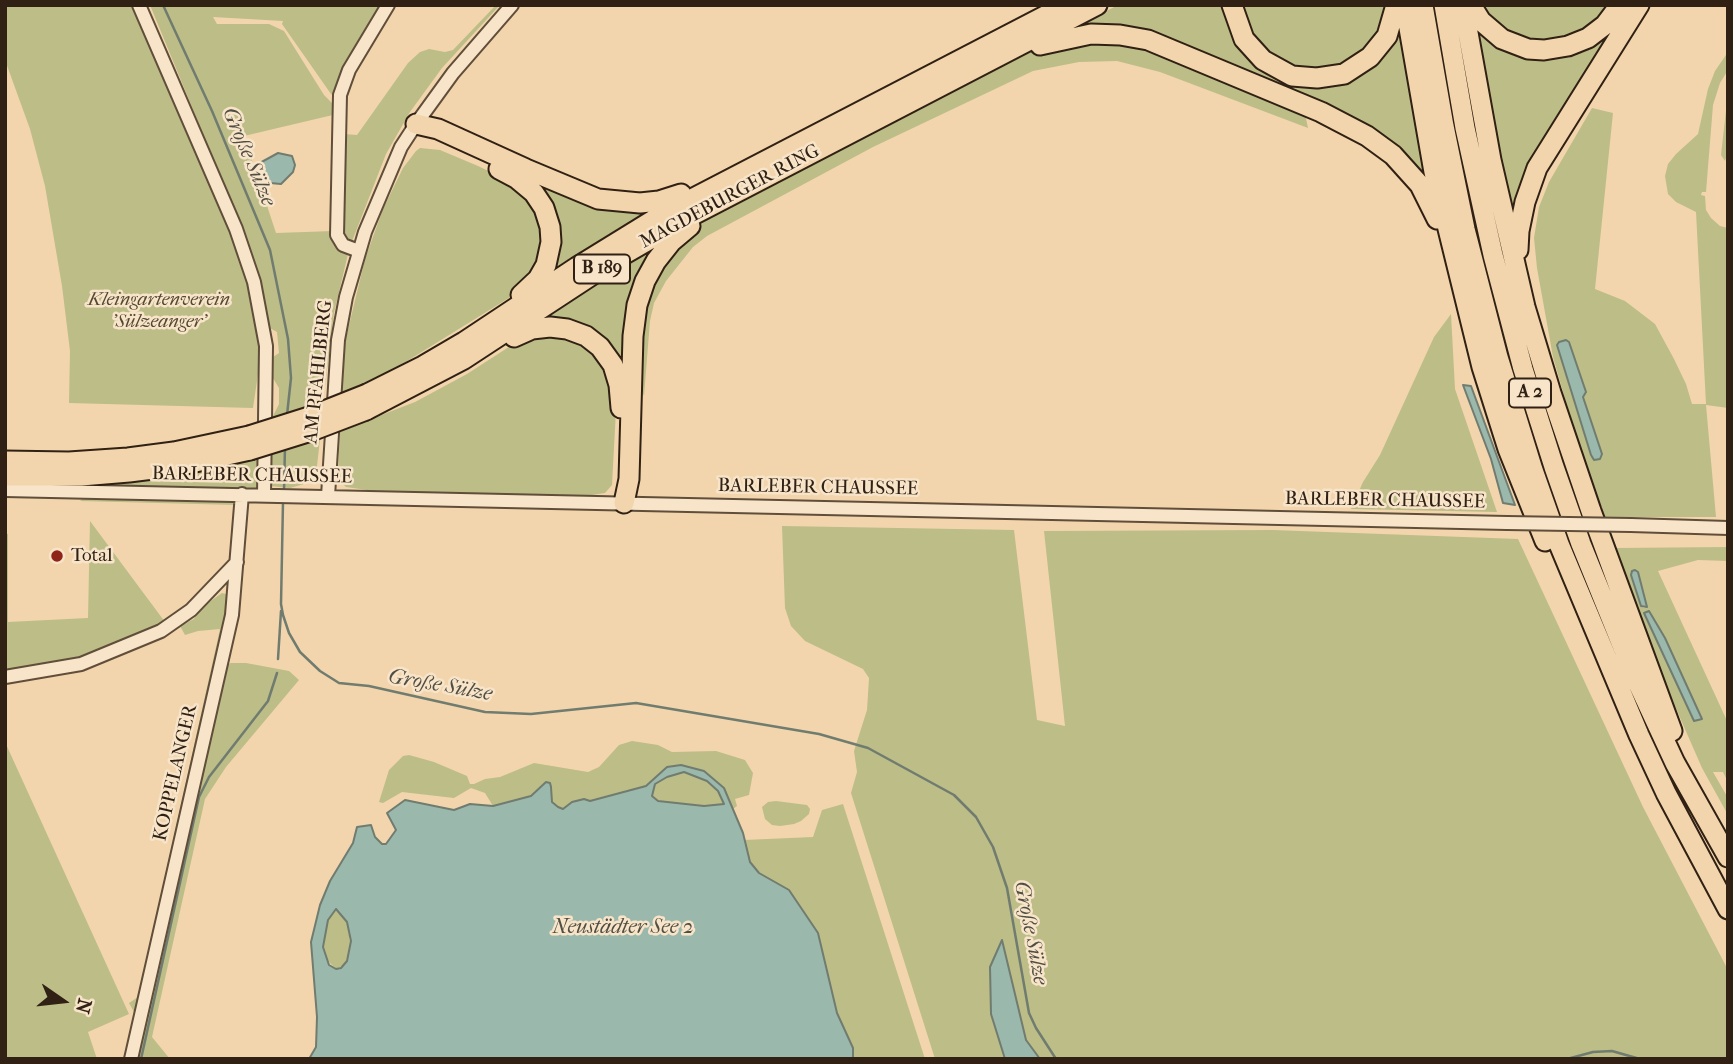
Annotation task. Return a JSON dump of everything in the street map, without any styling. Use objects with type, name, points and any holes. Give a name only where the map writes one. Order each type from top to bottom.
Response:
[{"type":"highway","points":[[983,56],[1040,5]]},
{"type":"highway","name":"MAGDEBURGER RING","points":[[983,56],[1066,5]]},
{"type":"highway","name":"MAGDEBURGER RING","points":[[367,402],[646,224],[744,179],[983,56],[1097,5]]},
{"type":"highway","points":[[1232,5],[1244,38],[1262,61],[1292,76],[1317,78],[1344,74],[1370,57],[1387,36],[1396,5]]},
{"type":"highway","points":[[1405,5],[1428,140],[1489,394],[1543,538],[1573,579]]},
{"type":"highway","name":"A 2","points":[[1423,5],[1452,170],[1486,312],[1529,459],[1573,579],[1639,735],[1728,909]]},
{"type":"highway","name":"A 2","points":[[1444,5],[1482,210],[1538,419],[1586,556],[1635,677],[1675,763],[1728,857]]},
{"type":"highway","points":[[1463,5],[1491,160],[1525,307],[1587,498],[1671,725],[1675,763]]},
{"type":"highway","points":[[1471,5],[1485,25],[1502,39],[1528,49],[1544,50],[1568,47],[1588,38],[1605,25],[1620,5]]},
{"type":"highway","points":[[1525,307],[1518,239],[1533,176],[1639,5]]},
{"type":"highway","points":[[983,56],[1091,34],[1130,36],[1181,52],[1321,112],[1360,132],[1400,162],[1424,191],[1455,261]]},
{"type":"highway","points":[[416,124],[438,129],[569,188],[612,202],[659,201],[688,191],[732,169],[744,179],[736,200],[691,225],[671,242],[656,261],[642,288],[634,328],[629,480],[624,503]]},
{"type":"highway","points":[[416,124],[432,139],[516,178],[540,200],[549,222],[551,242],[542,272],[527,291],[489,318],[482,331]]},
{"type":"highway","name":"MAGDEBURGER RING","points":[[5,476],[69,476],[177,466],[249,443],[309,417],[416,386],[464,359],[744,179]]},
{"type":"highway","points":[[464,359],[475,361],[519,334],[543,327],[561,327],[575,331],[600,347],[613,365],[619,385],[621,429],[618,478],[624,503]]},
{"type":"highway","name":"MAGDEBURGER RING","points":[[5,461],[128,458],[249,443]]},
{"type":"highway","points":[[5,454],[16,454],[30,462]]},
{"type":"street","points":[[139,5],[236,229],[254,282],[266,346],[271,495]]},
{"type":"street","points":[[359,251],[344,246],[338,236],[340,95],[349,70],[388,5]]},
{"type":"street","name":"AM PFAHLBERG","points":[[328,496],[338,340],[359,251],[383,186],[401,147],[416,124],[453,73],[512,5]]},
{"type":"street","name":"BARLEBER CHAUSSEE","points":[[5,490],[1728,528]]},
{"type":"street","name":"KOPPELANGER","points":[[131,1059],[232,615],[242,494]]},
{"type":"street","points":[[5,677],[81,664],[161,631],[191,610],[237,562]]},
{"type":"green space","name":"Kleingartenverein 'Sülzeanger'","points":[[5,5],[133,5],[237,242],[260,325],[262,347],[253,408],[69,403],[70,351],[62,286],[45,186],[30,129],[5,60]]},
{"type":"green space","points":[[150,5],[384,5],[337,98],[331,94],[282,24],[283,21],[213,17],[217,24],[269,24],[284,31],[324,95],[334,105],[337,114],[244,136],[276,233],[333,231],[336,245],[348,254],[334,313],[325,386],[314,385],[313,402],[324,403],[316,475],[313,474],[311,481],[304,484],[290,488],[269,486],[272,418],[279,404],[279,388],[271,375],[271,361],[279,353],[277,332],[268,327],[233,207]]},
{"type":"green space","points":[[496,5],[500,5],[442,68],[410,112],[386,154],[351,244],[342,239],[344,134],[357,135],[408,63],[420,52],[429,49],[445,52],[453,50]]},
{"type":"green space","points":[[1118,5],[1227,5],[1239,42],[1330,84],[1399,20],[1433,186],[1417,174],[1224,65],[1072,29]]},
{"type":"green space","points":[[1238,5],[1390,5],[1385,28],[1352,64],[1299,72],[1258,49]]},
{"type":"green space","points":[[1476,5],[1613,5],[1568,42],[1514,39]]},
{"type":"green space","points":[[1471,17],[1524,55],[1619,18],[1513,229]]},
{"type":"green space","points":[[1120,39],[1304,109],[1308,128],[1160,72],[1117,61],[1079,62],[1033,71],[873,147],[707,236],[693,247],[666,281],[654,303],[644,396],[636,375],[645,290],[693,227],[1032,51],[1055,43]]},
{"type":"green space","points":[[1728,52],[1728,70],[1720,83],[1713,105],[1706,192],[1701,195],[1705,196],[1706,210],[1711,218],[1720,226],[1728,228],[1728,408],[1706,405],[1716,517],[1605,517],[1573,427],[1553,357],[1534,238],[1539,207],[1549,182],[1592,108],[1613,113],[1595,289],[1625,301],[1655,324],[1686,384],[1692,404],[1706,404],[1696,212],[1676,202],[1668,194],[1665,176],[1668,164],[1698,134],[1715,71]],"holes":[[[1559,342],[1586,392],[1583,397],[1591,455],[1557,345]]]},
{"type":"green space","points":[[1728,93],[1728,151],[1725,161],[1721,155]]},
{"type":"green space","points":[[442,136],[557,188],[656,208],[550,274],[534,186]]},
{"type":"green space","points":[[420,148],[440,150],[478,166],[501,177],[528,198],[543,228],[540,266],[512,296],[391,371],[341,393],[345,342],[365,259],[383,209],[403,168]]},
{"type":"green space","points":[[659,243],[625,420],[612,355],[536,323]]},
{"type":"green space","points":[[1451,314],[1455,389],[1497,512],[1351,509],[1363,482],[1380,455],[1434,337]]},
{"type":"green space","points":[[534,335],[576,339],[604,362],[616,410],[612,485],[605,493],[585,496],[374,491],[346,487],[340,481],[340,431],[415,402],[467,374],[515,343]]},
{"type":"green space","points":[[260,457],[257,488],[105,485],[173,476]]},
{"type":"green space","points":[[85,497],[230,499],[236,505],[80,501]]},
{"type":"green space","points":[[90,521],[165,622],[88,658],[5,671],[5,533],[8,534],[8,622],[88,618]]},
{"type":"green space","points":[[782,526],[1014,530],[1037,720],[1065,726],[1044,531],[1273,530],[1518,539],[1643,807],[1728,970],[1728,1059],[1040,1059],[1026,1040],[1002,941],[990,968],[991,1014],[1005,1059],[935,1059],[851,793],[857,772],[854,751],[867,710],[869,678],[863,669],[805,641],[791,626],[785,608]]},
{"type":"green space","points":[[1728,547],[1728,561],[1698,560],[1658,571],[1728,723],[1728,782],[1723,772],[1713,772],[1728,798],[1728,815],[1702,768],[1643,633],[1615,548]],"holes":[[[1635,570],[1638,572],[1647,607],[1643,608],[1631,575]]]},
{"type":"green space","points":[[222,593],[230,595],[231,599],[140,1000],[134,1012],[129,1003],[138,997],[220,629],[185,635],[180,626],[194,619],[198,610]]},
{"type":"green space","points":[[231,663],[289,671],[299,680],[226,767],[205,799],[152,1037],[170,1059],[133,1059],[225,665]]},
{"type":"green space","points":[[632,741],[658,745],[672,752],[716,751],[745,760],[753,773],[749,795],[735,799],[737,806],[733,809],[724,788],[681,765],[647,786],[589,801],[584,799],[572,802],[563,809],[552,802],[551,787],[546,782],[531,796],[493,806],[485,793],[471,788],[454,798],[402,792],[383,803],[379,802],[389,770],[403,756],[409,755],[434,762],[467,776],[470,784],[474,784],[534,763],[588,772],[599,767],[619,745]]},
{"type":"green space","points":[[5,742],[129,1014],[88,1032],[97,1059],[5,1059]]},
{"type":"green space","points":[[684,772],[707,781],[718,791],[724,804],[704,806],[658,801],[652,796],[655,784]]},
{"type":"green space","points":[[768,802],[807,805],[809,814],[794,824],[772,825],[765,819],[762,807]]},
{"type":"green space","points":[[843,804],[925,1059],[853,1059],[853,1048],[837,1013],[818,933],[789,890],[759,873],[750,862],[744,840],[813,837],[822,810]]},
{"type":"green space","points":[[336,909],[347,922],[351,947],[346,964],[336,969],[326,959],[323,947],[328,920]]},
{"type":"water","points":[[278,153],[292,156],[295,165],[293,172],[281,184],[270,183],[259,172],[258,164]]},
{"type":"water","points":[[1566,340],[1586,392],[1583,397],[1602,454],[1600,459],[1594,460],[1591,455],[1557,345]]},
{"type":"water","points":[[1463,385],[1471,386],[1515,505],[1503,503],[1491,459]]},
{"type":"water","points":[[1635,570],[1638,572],[1647,607],[1641,606],[1631,575]]},
{"type":"water","points":[[1649,611],[1665,638],[1702,719],[1694,721],[1644,613]]},
{"type":"water","name":"Neustädter See 2","points":[[681,765],[704,771],[724,788],[743,833],[750,862],[759,873],[789,890],[818,933],[837,1013],[853,1048],[853,1059],[309,1059],[316,1047],[317,1017],[311,942],[320,905],[330,881],[353,843],[357,827],[371,825],[375,837],[382,844],[386,844],[396,830],[387,813],[405,800],[454,810],[470,804],[493,806],[531,796],[546,782],[550,783],[552,802],[563,809],[572,802],[584,799],[590,801],[646,786],[667,767]],"holes":[[[684,772],[707,781],[718,791],[724,804],[704,806],[658,801],[652,796],[655,784]],[[336,909],[347,922],[351,941],[347,961],[341,968],[336,969],[329,965],[323,947],[328,920]]]},
{"type":"water","points":[[1002,940],[1026,1040],[1040,1059],[1005,1059],[991,1014],[990,967]]},
{"type":"waterway","name":"Große Sülze","points":[[163,5],[212,111],[270,250],[288,339],[291,378],[287,415]]},
{"type":"waterway","name":"Große Sülze","points":[[284,492],[285,446]]},
{"type":"waterway","name":"Große Sülze","points":[[283,502],[283,615],[300,652],[320,671],[339,683],[369,686],[485,712],[531,714],[636,703],[819,734],[868,748],[954,795],[976,817],[993,847],[1007,888],[1029,1013],[1056,1059]]},
{"type":"waterway","points":[[278,659],[281,611]]},
{"type":"waterway","points":[[141,1059],[199,797],[209,777],[268,701],[277,673]]},
{"type":"waterway","name":"Große Sülze","points":[[1567,1059],[1593,1052],[1612,1051],[1640,1059]]},
{"type":"place","name":"Total","points":[[57,556]]}]
